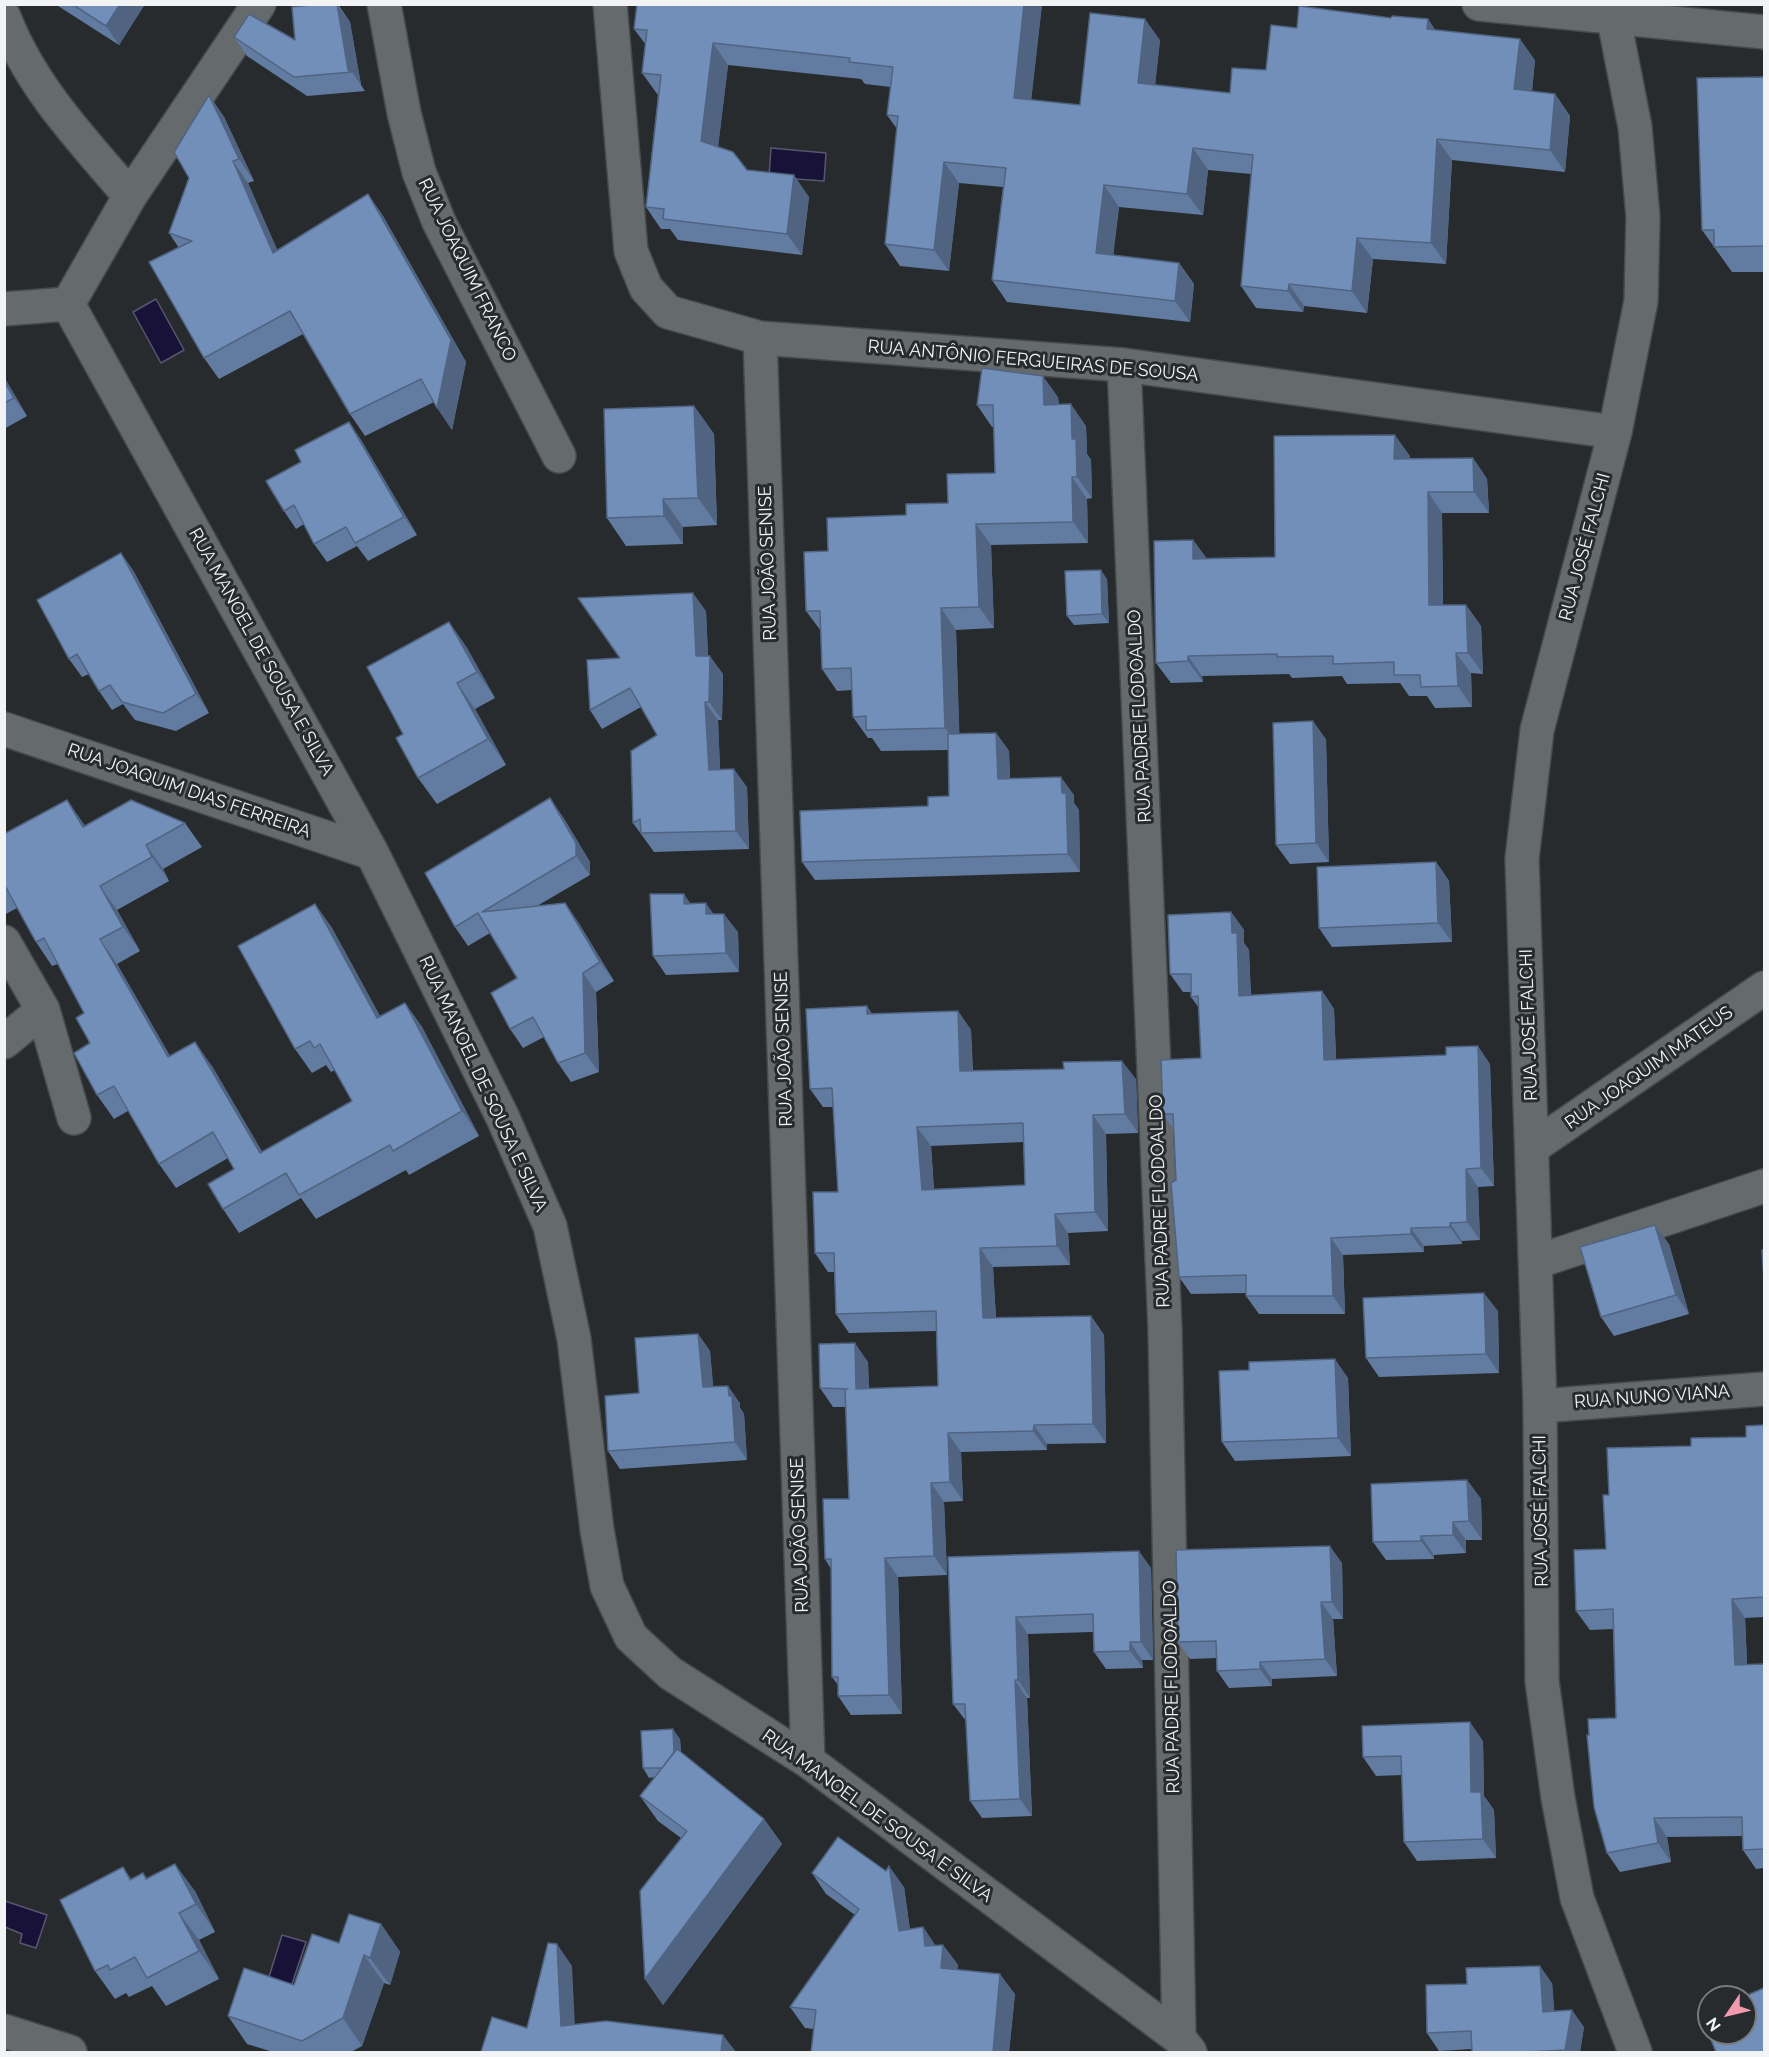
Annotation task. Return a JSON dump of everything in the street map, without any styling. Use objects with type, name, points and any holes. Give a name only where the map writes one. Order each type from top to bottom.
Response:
[{"type":"street","points":[[4,309],[68,304],[130,196],[259,4]]},
{"type":"street","name":"RUA JOAQUIM FRANCO","points":[[384,4],[404,113],[419,172],[440,222],[559,456]]},
{"type":"street","name":"RUA ANTÔNIO FERGUEIRAS DE SOUSA","points":[[610,4],[631,251],[646,288],[668,312],[760,338],[1124,365],[1615,432]]},
{"type":"street","points":[[1479,4],[1608,12],[1764,32]]},
{"type":"street","name":"RUA JOSÉ FALCHI","points":[[1608,12],[1635,127],[1643,217],[1641,301],[1615,432],[1537,730],[1522,859],[1540,1406],[1542,1681],[1558,1798],[1577,1898],[1635,2052]]},
{"type":"street","points":[[4,17],[15,44],[52,106],[130,196]]},
{"type":"street","name":"RUA MANOEL DE SOUSA E SILVA","points":[[68,304],[372,853],[503,1118],[550,1226],[574,1339],[597,1530],[607,1586],[631,1637],[670,1673],[808,1761],[1184,2045]]},
{"type":"street","name":"RUA JOÃO SENISE","points":[[760,338],[808,1761]]},
{"type":"street","name":"RUA PADRE FLODOALDO","points":[[1124,365],[1165,1329],[1184,2045]]},
{"type":"street","name":"RUA JOAQUIM DIAS FERREIRA","points":[[4,729],[372,853]]},
{"type":"street","points":[[4,942],[43,1010],[75,1118]]},
{"type":"street","name":"RUA JOAQUIM MATEUS","points":[[1533,1147],[1764,988]]},
{"type":"street","points":[[4,1042],[43,1010]]},
{"type":"street","points":[[1536,1262],[1764,1186]]},
{"type":"street","name":"RUA NUNO VIANA","points":[[1540,1406],[1764,1389]]},
{"type":"street","points":[[4,2031],[70,2052]]},
{"type":"shaded area","points":[[771,148],[826,153],[824,181],[769,177]]},
{"type":"shaded area","points":[[156,299],[184,350],[161,363],[133,312]]},
{"type":"shaded area","points":[[5,1901],[47,1915],[36,1948],[20,1943],[22,1934],[5,1927]]},
{"type":"shaded area","points":[[282,1935],[306,1942],[291,1987],[268,1980]]},
{"type":"building","points":[[72,4],[120,4],[106,26]]},
{"type":"building","points":[[337,4],[348,70],[352,72],[294,77],[234,37],[249,14],[295,40],[292,7]]},
{"type":"building","points":[[637,4],[1024,4],[1014,98],[1080,105],[1090,13],[1145,19],[1138,83],[1230,93],[1232,68],[1266,70],[1271,25],[1297,28],[1299,6],[1391,18],[1392,16],[1428,19],[1427,29],[1520,39],[1514,89],[1555,94],[1550,150],[1437,139],[1431,243],[1357,238],[1352,291],[1289,284],[1288,291],[1241,286],[1253,155],[1193,148],[1187,194],[1104,185],[1096,253],[1179,263],[1175,301],[992,280],[1006,168],[944,162],[934,250],[885,244],[898,116],[887,115],[893,67],[849,62],[850,58],[713,43],[701,141],[733,152],[747,170],[794,175],[787,234],[663,219],[664,209],[646,207],[661,75],[642,73],[647,30],[634,29]]},
{"type":"building","points":[[1764,77],[1764,246],[1714,247],[1714,230],[1702,230],[1697,78]]},
{"type":"building","points":[[209,95],[239,159],[233,161],[273,253],[368,194],[451,340],[437,408],[421,379],[350,414],[290,311],[204,358],[149,262],[192,241],[169,233],[189,178],[174,152]]},
{"type":"building","points":[[982,368],[1043,376],[1044,405],[1071,404],[1072,439],[1076,439],[1077,477],[1072,477],[1073,522],[976,524],[979,607],[941,608],[945,728],[866,730],[866,716],[853,717],[851,668],[822,669],[820,611],[806,611],[804,552],[828,551],[827,518],[906,515],[906,504],[948,503],[947,474],[995,473],[993,405],[977,405]]},
{"type":"building","points":[[4,381],[14,398],[4,403]]},
{"type":"building","points":[[694,406],[698,498],[663,499],[664,516],[607,518],[604,409]]},
{"type":"building","points":[[349,422],[404,517],[355,543],[346,527],[314,544],[294,505],[284,511],[266,481],[301,462],[295,450]]},
{"type":"building","points":[[1395,435],[1394,459],[1473,458],[1474,492],[1428,492],[1429,605],[1466,605],[1468,653],[1456,653],[1458,686],[1421,687],[1420,675],[1394,675],[1394,662],[1333,664],[1333,656],[1277,657],[1277,654],[1188,656],[1188,661],[1156,663],[1154,541],[1193,540],[1193,559],[1275,557],[1274,436]]},
{"type":"building","points":[[121,553],[196,694],[163,713],[122,702],[110,685],[99,691],[77,654],[69,659],[37,600]]},
{"type":"building","points":[[1101,570],[1102,614],[1067,616],[1065,571]]},
{"type":"building","points":[[693,593],[696,656],[710,656],[709,702],[705,702],[709,770],[734,769],[736,831],[641,833],[640,819],[633,823],[631,751],[657,735],[630,688],[590,710],[587,660],[620,658],[578,598]]},
{"type":"building","points":[[449,622],[477,672],[457,683],[488,739],[418,778],[396,738],[403,734],[367,667]]},
{"type":"building","points":[[1313,721],[1316,843],[1276,845],[1273,723]]},
{"type":"building","points":[[996,733],[998,779],[1061,777],[1062,793],[1066,793],[1068,854],[802,862],[800,811],[928,806],[928,797],[949,796],[948,734]]},
{"type":"building","points":[[550,798],[576,843],[576,856],[482,912],[565,903],[600,962],[583,973],[585,1053],[558,1063],[533,1017],[510,1029],[491,993],[517,978],[478,913],[455,927],[425,873]]},
{"type":"building","points":[[67,800],[83,827],[131,800],[185,823],[146,845],[152,857],[100,886],[123,927],[100,939],[168,1057],[195,1042],[260,1153],[352,1101],[320,1044],[314,1048],[310,1041],[295,1049],[238,946],[315,904],[377,1018],[405,1003],[462,1111],[393,1151],[390,1145],[299,1195],[286,1173],[223,1209],[208,1184],[234,1169],[213,1132],[159,1164],[114,1086],[97,1095],[74,1053],[90,1043],[76,1018],[84,1013],[44,938],[36,942],[4,884],[4,834]]},
{"type":"building","points":[[1436,862],[1438,923],[1319,928],[1317,867]]},
{"type":"building","points":[[650,894],[684,894],[684,904],[706,903],[706,914],[724,914],[726,953],[653,956]]},
{"type":"building","points":[[1231,912],[1232,933],[1237,933],[1239,996],[1322,991],[1324,1060],[1446,1055],[1446,1047],[1478,1046],[1481,1168],[1466,1169],[1467,1222],[1450,1223],[1450,1227],[1411,1228],[1411,1234],[1331,1238],[1333,1296],[1246,1296],[1246,1275],[1179,1277],[1171,1183],[1176,1180],[1173,1114],[1163,1114],[1161,1060],[1201,1058],[1198,996],[1191,997],[1191,974],[1170,974],[1168,915]]},
{"type":"building","points":[[867,1006],[867,1014],[958,1011],[960,1071],[1064,1069],[1063,1062],[1122,1061],[1125,1114],[1093,1115],[1095,1212],[1055,1214],[1057,1246],[980,1248],[983,1318],[1091,1316],[1093,1424],[1034,1425],[1033,1431],[948,1433],[950,1482],[931,1483],[934,1556],[885,1558],[889,1695],[838,1696],[838,1677],[832,1677],[831,1559],[825,1559],[823,1499],[849,1499],[845,1389],[848,1389],[820,1388],[819,1344],[855,1343],[856,1389],[938,1386],[936,1311],[836,1314],[834,1253],[815,1253],[813,1192],[838,1192],[832,1088],[810,1089],[806,1009]],"holes":[[[1023,1123],[1025,1185],[922,1190],[917,1127]]]},
{"type":"building","points":[[1655,1225],[1676,1295],[1601,1317],[1580,1247]]},
{"type":"building","points":[[1762,1250],[1764,1250],[1764,1280]]},
{"type":"building","points":[[1484,1293],[1486,1354],[1366,1358],[1363,1298]]},
{"type":"building","points":[[698,1334],[703,1387],[728,1386],[729,1396],[732,1396],[735,1442],[608,1451],[605,1396],[639,1393],[635,1338]]},
{"type":"building","points":[[1335,1359],[1338,1438],[1222,1442],[1219,1371],[1249,1370],[1249,1362]]},
{"type":"building","points":[[1764,1425],[1764,1597],[1732,1599],[1735,1665],[1764,1664],[1764,1849],[1743,1850],[1742,1817],[1654,1818],[1658,1843],[1607,1853],[1594,1807],[1587,1735],[1589,1735],[1588,1719],[1616,1718],[1613,1609],[1576,1611],[1574,1550],[1606,1549],[1603,1495],[1609,1495],[1607,1448],[1691,1446],[1691,1438],[1746,1437],[1746,1426]]},
{"type":"building","points":[[1467,1480],[1469,1521],[1453,1522],[1453,1535],[1421,1536],[1421,1541],[1373,1542],[1371,1484]]},
{"type":"building","points":[[1330,1546],[1332,1602],[1321,1602],[1325,1659],[1260,1662],[1260,1669],[1217,1671],[1216,1641],[1178,1642],[1176,1550]]},
{"type":"building","points":[[1139,1551],[1141,1642],[1130,1642],[1130,1651],[1094,1652],[1093,1614],[1016,1617],[1018,1680],[1015,1680],[1020,1799],[970,1801],[965,1704],[953,1704],[948,1557]]},
{"type":"building","points":[[1470,1722],[1471,1792],[1481,1792],[1483,1839],[1404,1842],[1401,1756],[1363,1757],[1362,1726]]},
{"type":"building","points":[[673,1729],[674,1752],[662,1768],[643,1768],[641,1731]]},
{"type":"building","points":[[677,1749],[764,1819],[645,1979],[640,1891],[687,1831],[640,1796]]},
{"type":"building","points":[[838,1837],[886,1871],[889,1866],[899,1931],[923,1927],[925,1946],[943,1945],[941,1968],[1000,1974],[993,2052],[811,2052],[816,2010],[790,2007],[859,1909],[812,1873]]},
{"type":"building","points":[[175,1864],[196,1904],[179,1913],[199,1951],[147,1978],[135,1957],[110,1970],[108,1965],[95,1971],[60,1900],[123,1867],[130,1880],[143,1873],[146,1879]]},
{"type":"building","points":[[349,1914],[381,1924],[370,1958],[364,1955],[343,2018],[302,2041],[228,2016],[244,1968],[294,1985],[312,1934],[339,1943]]},
{"type":"building","points":[[548,1943],[557,1944],[561,2026],[606,2021],[723,2035],[721,2052],[481,2052],[492,2017],[527,2028]]},
{"type":"building","points":[[1540,1966],[1543,2012],[1572,2010],[1565,2050],[1472,2052],[1471,2031],[1427,2033],[1426,1985],[1467,1984],[1466,1968]]},
{"type":"building","points":[[1764,1988],[1764,2052],[1716,2052],[1713,2045],[1757,2045],[1757,1991]]}]
